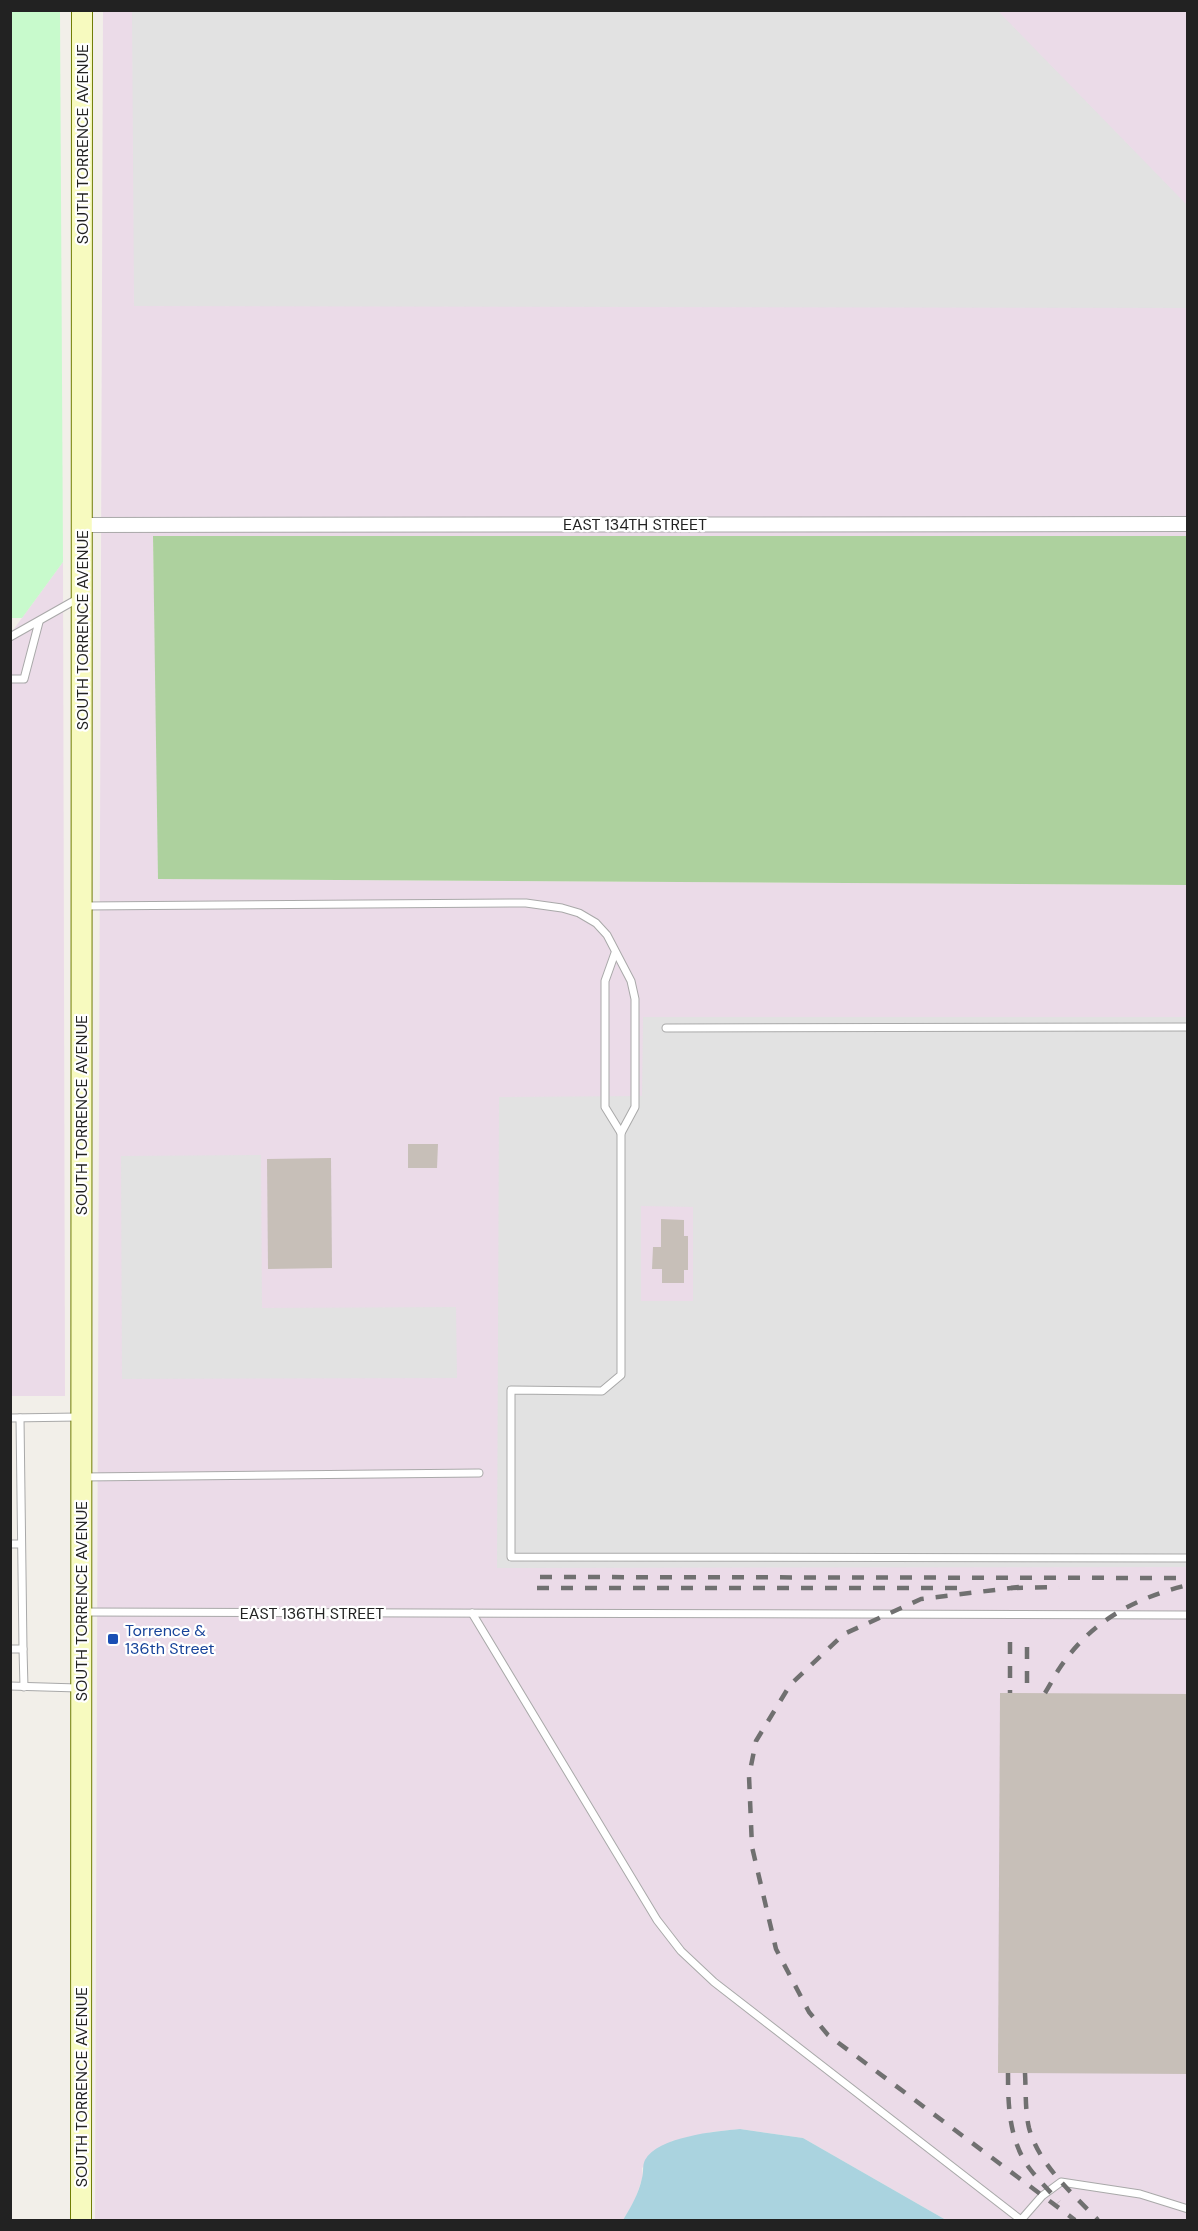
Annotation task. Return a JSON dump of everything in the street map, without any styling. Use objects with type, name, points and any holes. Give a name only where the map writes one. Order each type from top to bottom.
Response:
[{"type":"main road","name":"SOUTH TORRENCE AVENUE","points":[[81,2220],[82,10]]},
{"type":"street","name":"EAST 134TH STREET","points":[[82,525],[1188,524]]},
{"type":"lane","points":[[10,637],[82,596]]},
{"type":"lane","points":[[10,679],[24,680],[39,622]]},
{"type":"lane","points":[[81,906],[544,904],[579,913],[596,923],[607,935],[631,981],[635,999],[635,1107],[621,1133],[621,1375],[602,1391],[511,1390],[511,1557],[1188,1558]]},
{"type":"lane","points":[[615,953],[605,981],[605,1107],[621,1133]]},
{"type":"lane","points":[[666,1028],[1188,1027]]},
{"type":"lane","points":[[10,1418],[81,1417]]},
{"type":"lane","points":[[20,1418],[24,1686]]},
{"type":"lane","points":[[81,1477],[479,1473]]},
{"type":"lane","points":[[10,1544],[21,1544]]},
{"type":"lane","name":"EAST 136TH STREET","points":[[81,1612],[1188,1615]]},
{"type":"lane","points":[[472,1613],[657,1920],[681,1951],[714,1982],[1021,2220],[1042,2196],[1061,2182],[1140,2194],[1188,2209]]},
{"type":"lane","points":[[10,1649],[22,1649]]},
{"type":"lane","points":[[10,1686],[81,1688]]},
{"type":"shaded area","points":[[103,11],[1187,11],[1187,536],[153,537],[159,879],[1187,885],[1187,2220],[946,2220],[803,2138],[740,2129],[712,2132],[672,2141],[642,2168],[643,2176],[635,2200],[623,2220],[95,2220]]},
{"type":"shaded area","points":[[132,11],[998,11],[1187,205],[1187,308],[134,306]]},
{"type":"shaded area","points":[[63,562],[65,1396],[11,1396],[11,633]]},
{"type":"shaded area","points":[[643,1017],[1187,1017],[1187,1567],[497,1568],[499,1097],[642,1096]],"holes":[[[641,1206],[693,1207],[693,1301],[641,1301]]]},
{"type":"shaded area","points":[[261,1155],[262,1308],[456,1307],[457,1378],[122,1379],[121,1156]]},
{"type":"green space","points":[[10,11],[60,11],[63,562],[22,618],[10,618]]},
{"type":"green space","points":[[153,536],[1187,536],[1187,885],[158,879]]},
{"type":"water","points":[[740,2129],[803,2138],[946,2220],[623,2220],[639,2189],[645,2160],[652,2152],[688,2137]]},
{"type":"building","points":[[408,1144],[438,1144],[437,1168],[408,1168]]},
{"type":"building","points":[[331,1158],[332,1268],[268,1269],[267,1159]]},
{"type":"building","points":[[661,1219],[684,1220],[684,1236],[688,1236],[688,1270],[684,1270],[684,1283],[662,1283],[662,1269],[652,1269],[653,1247],[661,1247]]},
{"type":"building","points":[[1000,1693],[1188,1694],[1188,2074],[998,2073]]},
{"type":"railway","points":[[540,1577],[1188,1578]]},
{"type":"railway","points":[[1045,1693],[1071,1652],[1099,1625],[1149,1597],[1188,1585]]},
{"type":"railway","points":[[1019,1587],[921,1599],[844,1634],[790,1685],[756,1741],[749,1776],[752,1847],[776,1949],[809,2012],[828,2035],[1075,2220]]},
{"type":"railway","points":[[1011,1588],[1059,1587]]},
{"type":"railway","points":[[537,1588],[960,1588]]},
{"type":"railway","points":[[1010,1642],[1010,1693]]},
{"type":"railway","points":[[1027,1647],[1027,1693]]},
{"type":"railway","points":[[1008,2073],[1009,2110],[1018,2147],[1030,2169],[1059,2202]]},
{"type":"railway","points":[[1025,2073],[1027,2115],[1034,2142],[1058,2178],[1098,2220]]},
{"type":"place","name":"Torrence & 136th Street","points":[[113,1639]]}]
